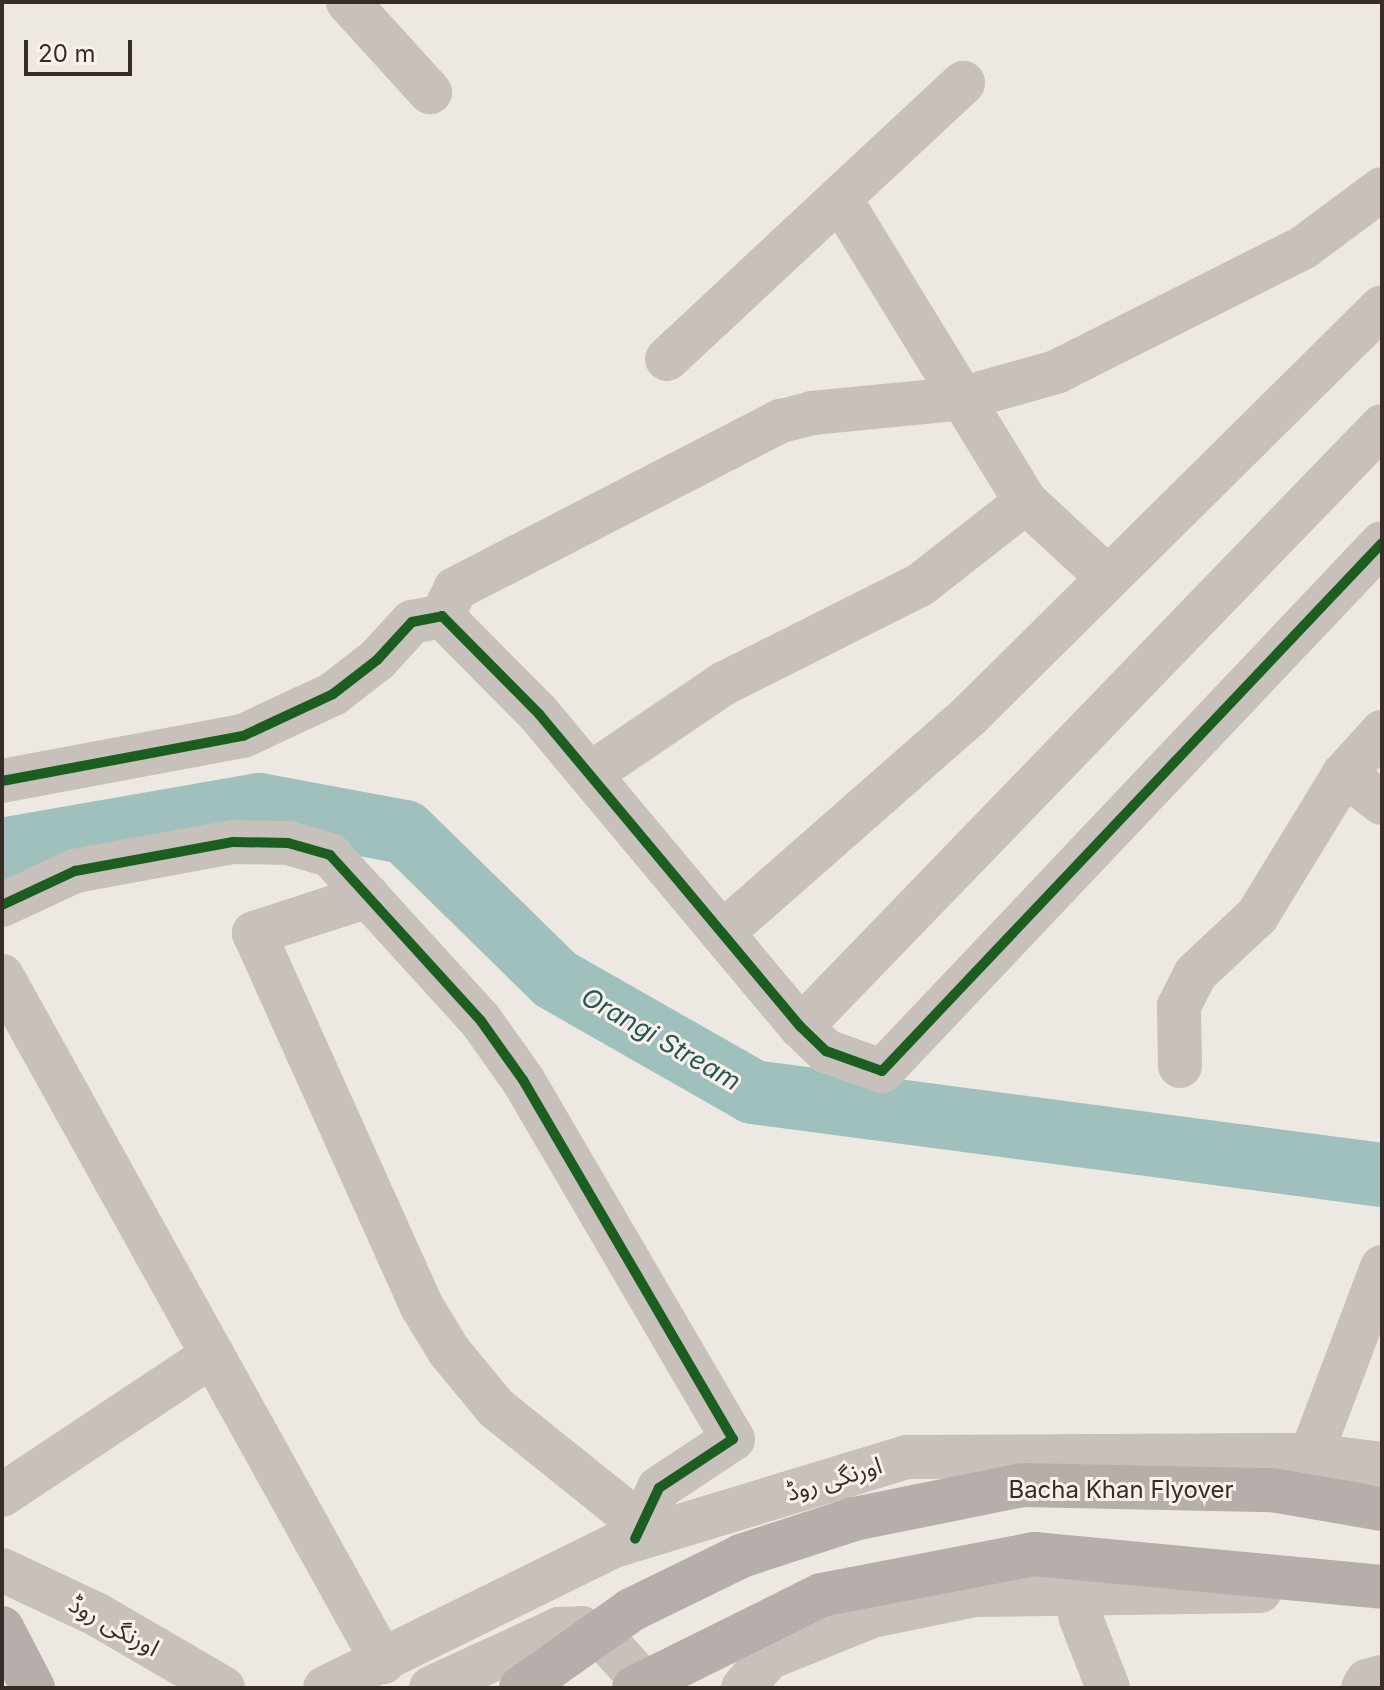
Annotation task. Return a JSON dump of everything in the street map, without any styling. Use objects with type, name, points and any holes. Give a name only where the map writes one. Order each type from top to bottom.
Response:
[{"type":"main road","name":"Bacha Khan Flyover","points":[[521,1688],[631,1610],[741,1556],[854,1519],[1023,1485],[1272,1490],[1382,1509]]},
{"type":"main road","points":[[634,1688],[821,1595],[1034,1554],[1382,1587]]},
{"type":"main road","points":[[2,1628],[33,1688]]},
{"type":"street","points":[[348,2],[430,92]]},
{"type":"street","points":[[667,359],[842,202],[963,83]]},
{"type":"street","points":[[442,616],[455,589],[781,421],[812,413],[964,398],[1070,366],[1304,247],[1382,189]]},
{"type":"street","points":[[842,202],[1026,502],[1108,578]]},
{"type":"street","points":[[722,933],[971,714],[1382,307]]},
{"type":"street","points":[[801,1027],[1382,426]]},
{"type":"street","points":[[590,774],[723,684],[920,585],[1026,502]]},
{"type":"street","points":[[442,616],[590,774],[801,1027],[826,1051],[882,1071],[1382,543]]},
{"type":"street","points":[[2,781],[243,736],[333,694],[377,660],[412,622],[442,616]]},
{"type":"street","points":[[1180,1066],[1179,1006],[1195,974],[1257,916],[1344,774],[1382,732]]},
{"type":"street","points":[[1344,774],[1382,803]]},
{"type":"street","points":[[2,905],[75,871],[233,842],[288,843],[330,855],[368,896],[481,1021],[523,1080],[733,1439],[659,1488],[638,1532],[496,1408],[449,1351],[421,1305],[254,933],[368,896]]},
{"type":"street","points":[[2,976],[383,1662]]},
{"type":"street","points":[[1311,1455],[1382,1267]]},
{"type":"street","points":[[2,1495],[213,1355]]},
{"type":"street","name":"اورنگی روڈ","points":[[325,1688],[383,1662],[638,1532],[907,1457],[1311,1455],[1382,1464]]},
{"type":"street","name":"اورنگی روڈ","points":[[2,1570],[96,1614],[223,1688]]},
{"type":"street","points":[[743,1688],[768,1658],[846,1626],[975,1595],[1268,1591],[1382,1603]]},
{"type":"street","points":[[1080,1616],[1108,1688]]},
{"type":"street","points":[[431,1688],[559,1629],[582,1628],[604,1639],[649,1688]]},
{"type":"street","points":[[1363,1688],[1367,1681],[1382,1677]]},
{"type":"waterway","name":"Orangi Stream","points":[[2,850],[259,805],[405,832],[555,979],[753,1092],[1382,1175]]},
{"type":"cycle path","points":[[2,781],[243,736],[333,694],[377,660],[412,622],[442,616],[539,714],[801,1027],[826,1051],[882,1071],[1382,543]]},
{"type":"cycle path","points":[[2,905],[75,871],[233,842],[288,843],[330,855],[481,1021],[523,1080],[733,1439],[659,1488],[635,1539]]}]
